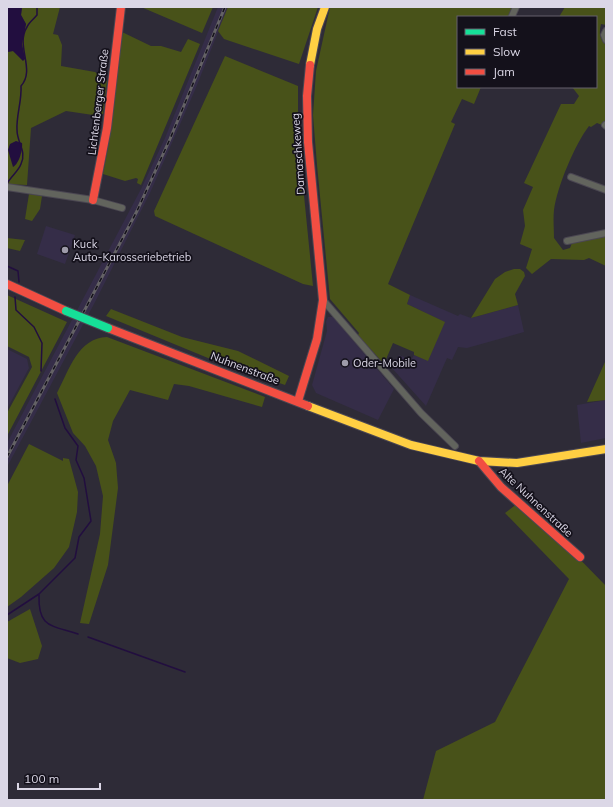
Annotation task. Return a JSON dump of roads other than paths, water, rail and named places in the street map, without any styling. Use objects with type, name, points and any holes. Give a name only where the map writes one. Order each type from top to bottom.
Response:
[{"type":"street","name":"Lichtenberger Straße","points":[[93,200],[107,130],[121,7]]},
{"type":"street","name":"Damaschkeweg","points":[[298,401],[311,367],[321,321],[323,300],[309,164],[306,104],[308,71],[314,38],[324,7]]},
{"type":"street","points":[[512,16],[516,7]]},
{"type":"street","points":[[606,31],[604,35],[606,40]]},
{"type":"street","points":[[571,177],[606,190]]},
{"type":"street","points":[[7,188],[93,200],[122,208]]},
{"type":"street","points":[[567,241],[606,233]]},
{"type":"street","name":"Nuhnenstraße","points":[[7,284],[66,312],[411,445],[439,453],[479,461],[517,463],[606,449]]},
{"type":"street","points":[[323,300],[421,413],[455,446]]},
{"type":"street","name":"Alte Nuhnenstraße","points":[[479,461],[507,492],[580,557]]},
{"type":"waterway","points":[[7,184],[20,167],[23,159],[17,135],[17,119],[21,97],[21,86],[27,72],[23,42],[24,34],[28,25],[37,15],[37,7]]},
{"type":"waterway","points":[[7,266],[18,271],[19,282]]},
{"type":"waterway","points":[[15,297],[16,310],[34,327],[42,343],[41,371]]},
{"type":"waterway","points":[[7,615],[39,594],[75,558],[79,537],[91,521],[84,478],[76,460],[78,446],[65,428],[55,399]]},
{"type":"waterway","points":[[39,595],[41,614],[48,624],[78,634]]},
{"type":"waterway","points":[[88,637],[185,672]]},
{"type":"railway","points":[[7,457],[137,211],[170,139],[225,7]]},
{"type":"place","name":"Kuck Auto-Karosseriebetrieb","points":[[65,250]]},
{"type":"place","name":"Oder-Mobile","points":[[345,363]]}]
